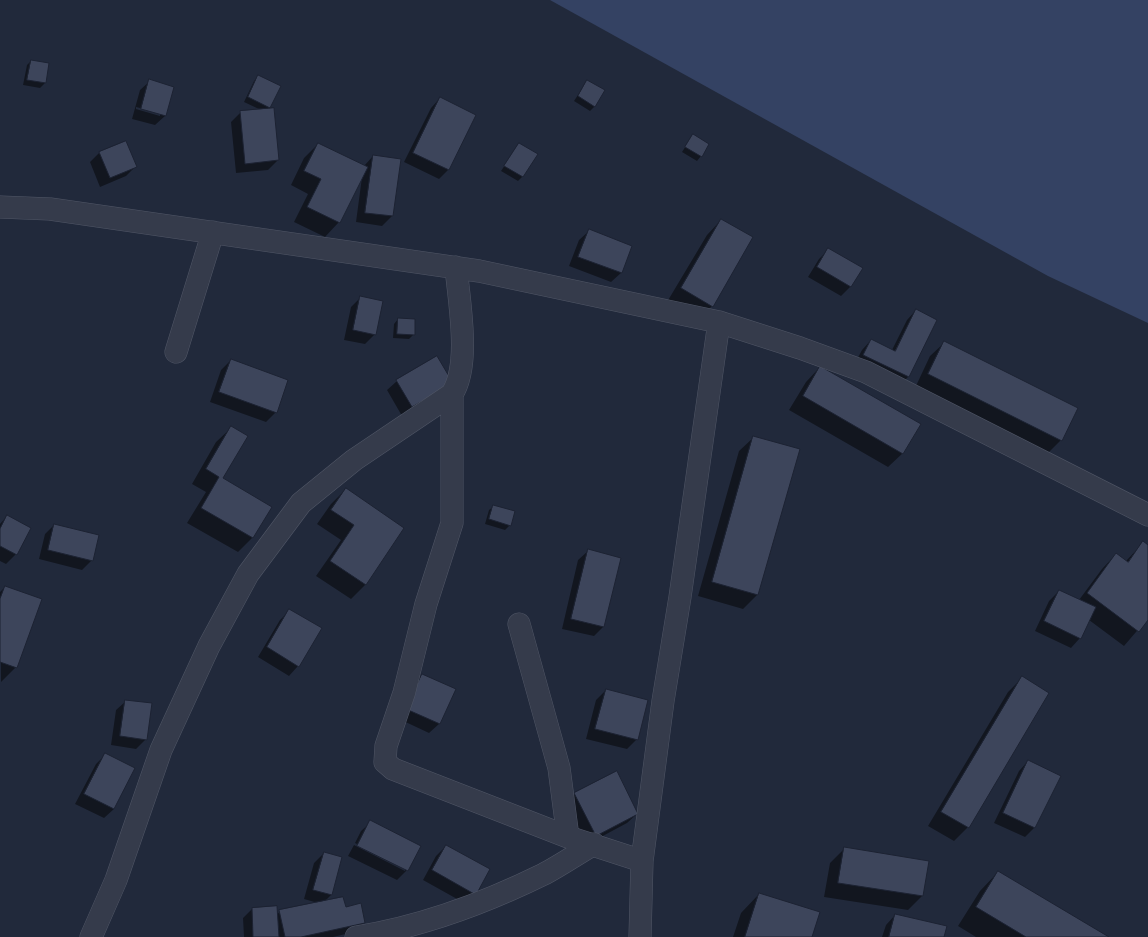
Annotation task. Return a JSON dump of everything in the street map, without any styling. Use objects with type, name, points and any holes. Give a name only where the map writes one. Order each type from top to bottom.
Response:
[{"type":"street","points":[[0,206],[50,209],[456,267],[719,322],[800,348],[866,372],[1148,515]]},
{"type":"street","points":[[176,352],[213,232]]},
{"type":"street","points":[[456,267],[462,345],[460,376],[452,394],[452,523],[426,604],[404,693],[386,746],[385,762],[393,769],[568,837],[594,844],[642,861]]},
{"type":"street","points":[[640,937],[642,861],[663,701],[680,597],[719,322]]},
{"type":"street","points":[[91,937],[116,880],[160,750],[209,646],[248,574],[301,503],[354,460],[452,394]]},
{"type":"street","points":[[519,624],[559,768],[568,837]]},
{"type":"street","points":[[356,937],[388,932],[446,915],[544,874],[594,844]]},
{"type":"water","points":[[550,0],[1148,0],[1148,323],[1048,276]]},
{"type":"building","points":[[31,60],[49,63],[46,83],[27,80]]},
{"type":"building","points":[[258,75],[281,86],[270,108],[248,97]]},
{"type":"building","points":[[149,79],[174,87],[166,116],[141,109]]},
{"type":"building","points":[[587,80],[605,90],[595,107],[578,96]]},
{"type":"building","points":[[440,97],[476,115],[449,170],[413,153]]},
{"type":"building","points":[[274,108],[279,160],[245,164],[240,111]]},
{"type":"building","points":[[693,134],[709,144],[702,157],[685,147]]},
{"type":"building","points":[[126,141],[137,167],[110,178],[99,152]]},
{"type":"building","points":[[318,143],[368,167],[340,223],[307,207],[321,179],[304,171]]},
{"type":"building","points":[[519,143],[538,154],[523,177],[504,166]]},
{"type":"building","points":[[373,155],[401,159],[393,216],[365,213]]},
{"type":"building","points":[[721,219],[753,237],[713,307],[681,288]]},
{"type":"building","points":[[589,229],[632,246],[622,273],[578,257]]},
{"type":"building","points":[[828,248],[863,268],[851,287],[817,267]]},
{"type":"building","points":[[360,296],[383,301],[376,335],[353,330]]},
{"type":"building","points":[[916,309],[937,320],[909,377],[863,355],[871,339],[895,351]]},
{"type":"building","points":[[398,318],[415,319],[415,335],[397,334]]},
{"type":"building","points":[[944,341],[1078,408],[1062,441],[928,374]]},
{"type":"building","points":[[437,356],[453,383],[412,407],[396,380]]},
{"type":"building","points":[[231,359],[288,380],[277,413],[219,392]]},
{"type":"building","points":[[820,366],[921,424],[903,454],[803,396]]},
{"type":"building","points":[[231,426],[248,436],[223,478],[272,507],[253,538],[201,508],[219,477],[206,469]]},
{"type":"building","points":[[753,436],[800,449],[758,595],[712,582]]},
{"type":"building","points":[[346,488],[404,528],[366,585],[330,561],[354,525],[331,510]]},
{"type":"building","points":[[493,505],[515,511],[511,526],[489,519]]},
{"type":"building","points":[[7,515],[31,528],[17,555],[0,546],[0,529]]},
{"type":"building","points":[[54,524],[99,535],[93,561],[48,550]]},
{"type":"building","points":[[1143,541],[1148,545],[1148,620],[1139,632],[1087,593],[1116,553],[1128,562]]},
{"type":"building","points":[[588,549],[621,558],[604,627],[571,619]]},
{"type":"building","points":[[5,586],[42,599],[17,668],[0,662],[0,599]]},
{"type":"building","points":[[1059,590],[1096,607],[1081,639],[1044,621]]},
{"type":"building","points":[[289,609],[322,628],[299,667],[267,647]]},
{"type":"building","points":[[422,674],[456,689],[440,724],[406,709]]},
{"type":"building","points":[[1022,676],[1049,693],[969,828],[941,812]]},
{"type":"building","points":[[606,689],[648,700],[638,740],[595,729]]},
{"type":"building","points":[[125,700],[152,703],[147,740],[120,736]]},
{"type":"building","points":[[105,753],[135,768],[114,809],[84,794]]},
{"type":"building","points":[[1028,760],[1061,776],[1035,828],[1003,813]]},
{"type":"building","points":[[617,771],[638,814],[596,836],[574,793]]},
{"type":"building","points":[[370,820],[421,846],[408,871],[357,846]]},
{"type":"building","points":[[446,845],[490,869],[476,895],[432,870]]},
{"type":"building","points":[[844,847],[929,861],[923,896],[838,883]]},
{"type":"building","points":[[324,852],[342,857],[332,895],[313,890]]},
{"type":"building","points":[[998,871],[1109,937],[1026,937],[976,907]]},
{"type":"building","points":[[759,893],[820,912],[812,937],[745,937]]},
{"type":"building","points":[[343,897],[346,907],[361,903],[365,923],[301,937],[285,937],[279,910]]},
{"type":"building","points":[[277,906],[279,937],[253,937],[252,908]]},
{"type":"building","points":[[895,914],[947,926],[944,937],[889,937]]}]
